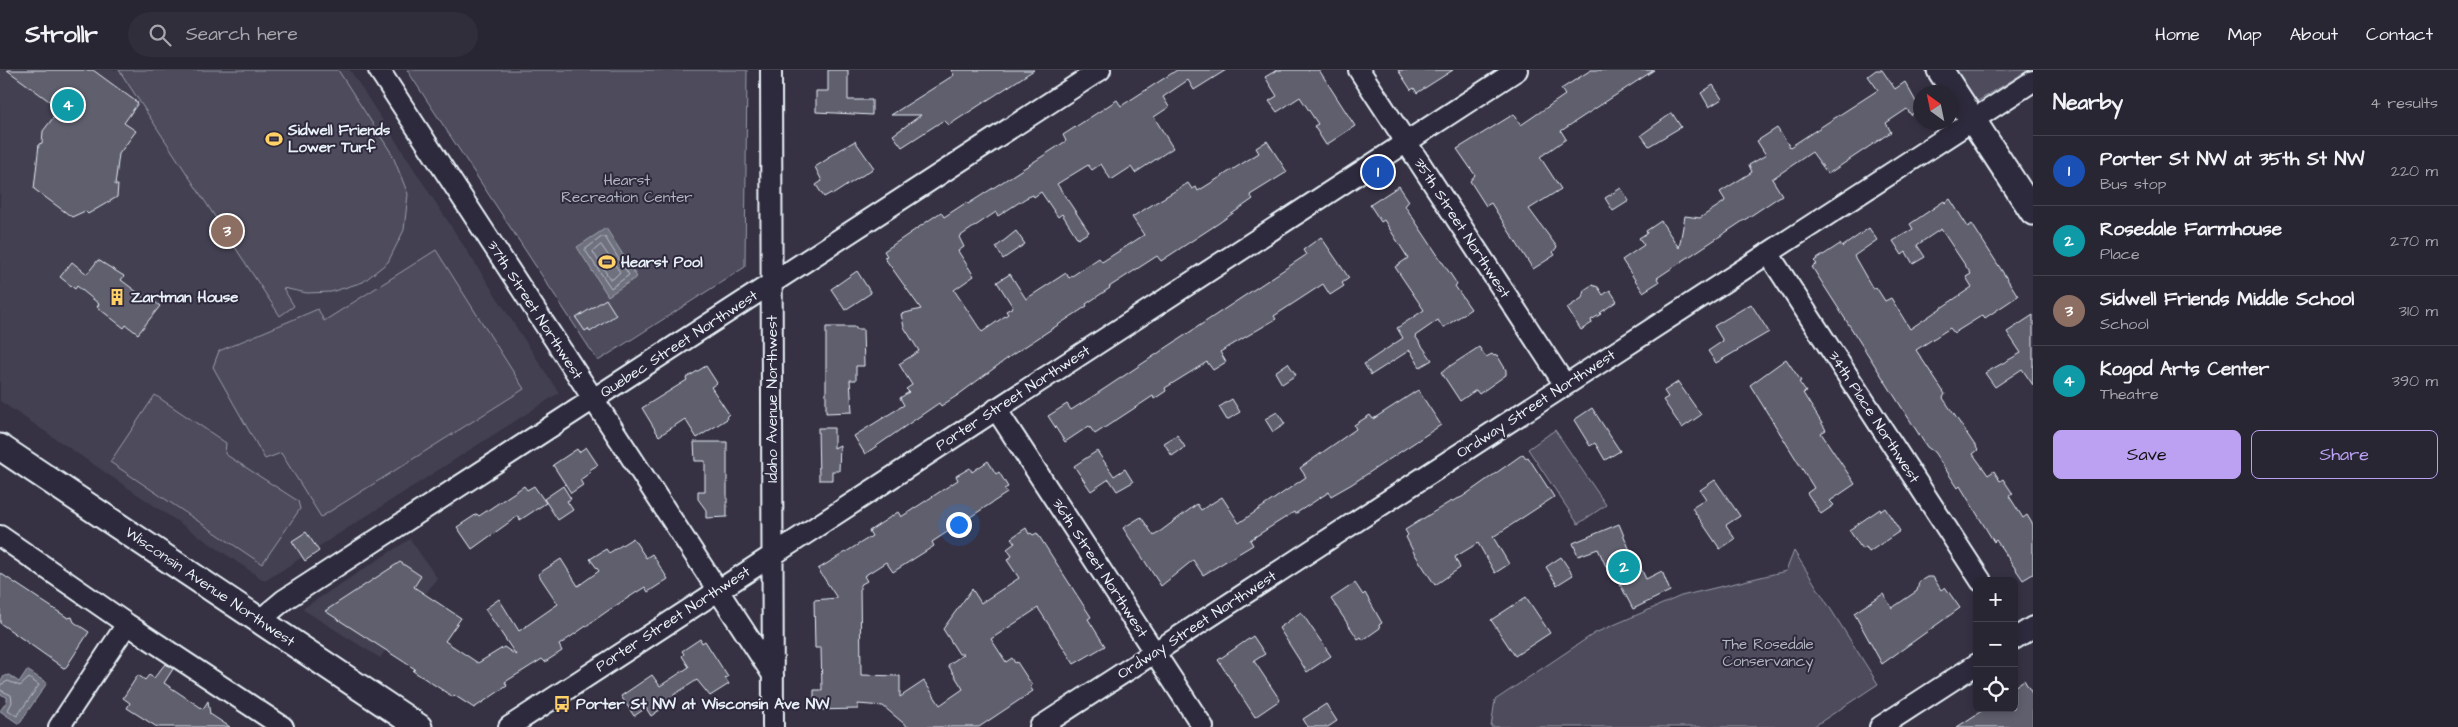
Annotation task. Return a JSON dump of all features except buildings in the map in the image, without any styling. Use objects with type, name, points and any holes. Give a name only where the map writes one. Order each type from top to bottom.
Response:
[{"type":"main road","points":[[1940,70],[2033,212]]},
{"type":"main road","name":"Wisconsin Avenue Northwest","points":[[0,447],[419,727]]},
{"type":"street","name":"37th Street Northwest","points":[[379,70],[773,676]]},
{"type":"street","name":"Idaho Avenue Northwest","points":[[771,70],[774,727]]},
{"type":"street","name":"Quebec Street Northwest","points":[[260,620],[284,600],[1100,70]]},
{"type":"street","name":"35th Street Northwest","points":[[1359,70],[1565,385]]},
{"type":"street","name":"Porter Street Northwest","points":[[509,727],[1517,70]]},
{"type":"street","name":"Ordway Street Northwest","points":[[1040,727],[2033,82]]},
{"type":"street","name":"34th Place Northwest","points":[[1768,253],[1978,577]]},
{"type":"street","name":"36th Street Northwest","points":[[996,409],[1203,727]]},
{"type":"street","points":[[0,536],[127,624],[283,727]]},
{"type":"street","points":[[59,727],[127,624]]},
{"type":"street","points":[[1880,727],[1973,667]]},
{"type":"shaded area","points":[[0,70],[350,70],[559,393],[265,581],[0,401]]},
{"type":"shaded area","points":[[410,539],[437,578],[380,658],[302,609]]},
{"type":"green space","points":[[119,70],[338,70],[392,154],[408,194],[404,230],[388,262],[363,282],[331,292],[307,293],[283,288],[294,306],[280,316]]},
{"type":"green space","name":"Hearst Recreation Center","points":[[407,70],[747,70],[745,267],[598,361]]},
{"type":"green space","points":[[1955,70],[2029,70],[1978,101],[1973,98]]},
{"type":"green space","points":[[436,250],[524,389],[321,517],[281,453],[265,459],[213,367],[219,351],[318,309],[324,321]]},
{"type":"green space","points":[[155,395],[226,443],[225,454],[298,501],[300,509],[262,564],[110,462]]},
{"type":"green space","points":[[1555,430],[1606,505],[1578,524],[1528,449]]},
{"type":"green space","name":"The Rosedale Conservancy","points":[[1794,551],[1878,684],[1813,727],[1491,727],[1495,700],[1595,633],[1681,596],[1786,571]]},
{"type":"water","name":"Hearst Pool","points":[[606,228],[637,277],[608,296],[577,247]]},
{"type":"water","points":[[27,670],[47,683],[19,724],[0,711],[7,701],[7,697],[0,694],[0,683],[4,676],[9,675],[19,682]]},
{"type":"place","name":"Kogod Arts Center","points":[[68,105]]},
{"type":"place","name":"Sidwell Friends Lower Turf","points":[[274,139]]},
{"type":"place","name":"Porter St NW at 35th St NW","points":[[1378,172]]},
{"type":"place","name":"Sidwell Friends Middle School","points":[[227,231]]},
{"type":"place","name":"Hearst Pool","points":[[607,262]]},
{"type":"place","name":"Zartman House","points":[[117,297]]},
{"type":"place","name":"Rosedale Farmhouse","points":[[1624,567]]},
{"type":"place","name":"Porter St NW at Wisconsin Ave NW","points":[[562,704]]}]
